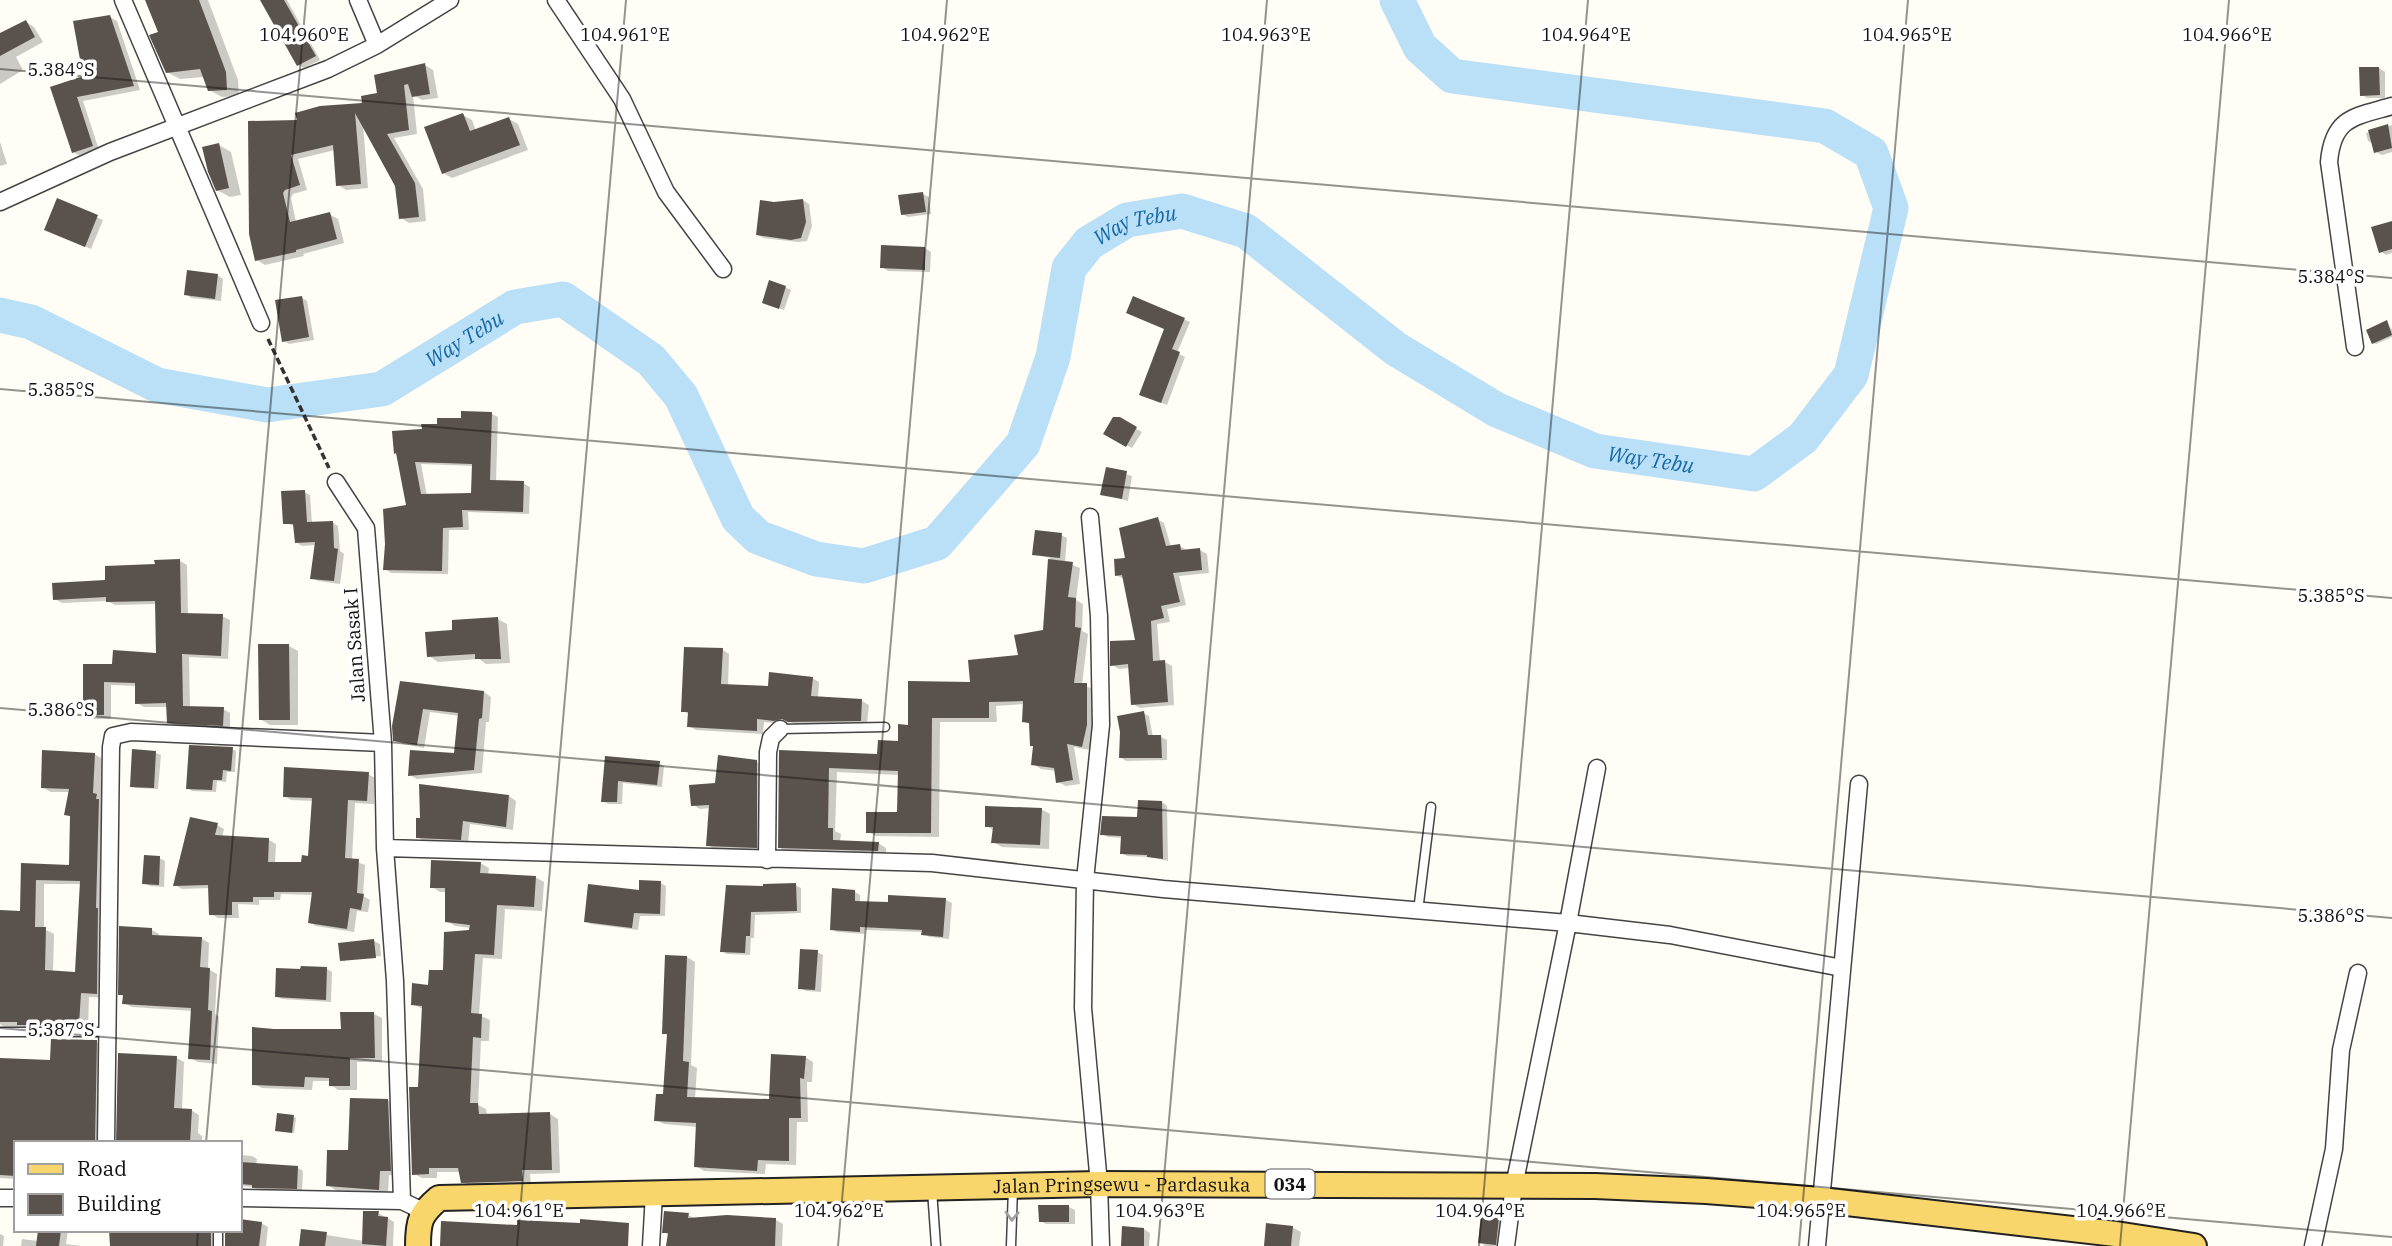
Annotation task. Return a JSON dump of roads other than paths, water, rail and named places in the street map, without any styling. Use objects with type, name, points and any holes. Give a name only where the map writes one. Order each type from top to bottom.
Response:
[{"type":"main road","name":"Jalan Pringsewu - Pardasuka","points":[[413,1206],[439,1198],[473,1195],[654,1194],[1013,1185],[1651,1188],[1821,1200],[2115,1240],[2194,1246]]},
{"type":"main road","points":[[413,1206],[418,1228],[418,1246]]},
{"type":"street","points":[[123,0],[261,323]]},
{"type":"street","points":[[358,0],[377,45]]},
{"type":"street","points":[[0,202],[110,152],[328,69],[377,45],[450,0]]},
{"type":"street","points":[[556,0],[622,99],[666,192],[723,269]]},
{"type":"street","points":[[2355,347],[2329,162],[2331,143],[2336,133],[2350,119],[2392,106]]},
{"type":"street","name":"Jalan Sasak I","points":[[336,482],[366,528],[383,743],[385,848],[413,1206]]},
{"type":"street","points":[[1090,517],[1099,616],[1101,714],[1085,880],[1083,1008],[1099,1184],[1101,1246]]},
{"type":"street","points":[[767,860],[768,752],[771,738],[780,729]]},
{"type":"street","points":[[106,1141],[113,736],[131,732],[383,743]]},
{"type":"street","points":[[1506,1246],[1514,1186],[1569,923],[1597,768]]},
{"type":"street","points":[[1817,1246],[1859,784]]},
{"type":"street","points":[[385,848],[932,863],[1163,889],[1569,923],[1670,935],[1842,968]]},
{"type":"street","points":[[2313,1246],[2334,1149],[2342,1050],[2358,973]]},
{"type":"street","points":[[651,1246],[654,1194]]},
{"type":"street","points":[[242,1198],[413,1206]]},
{"type":"lane","points":[[780,729],[885,727]]},
{"type":"lane","points":[[1418,912],[1431,807]]},
{"type":"lane","points":[[0,1032],[107,1032]]},
{"type":"lane","points":[[1011,1246],[1013,1185]]},
{"type":"lane","points":[[932,1188],[936,1246]]},
{"type":"waterway","name":"Way Tebu","points":[[0,315],[31,322],[157,385],[267,405],[382,389],[515,307],[563,299],[651,360],[681,396],[738,518],[758,537],[816,559],[864,566],[937,543],[1023,444],[1053,357],[1069,268],[1089,243],[1127,220],[1182,211],[1246,231],[1396,349],[1497,410],[1595,451],[1754,474],[1803,438],[1851,375],[1891,208],[1871,153],[1825,126],[1452,76],[1420,47],[1397,0]]}]
